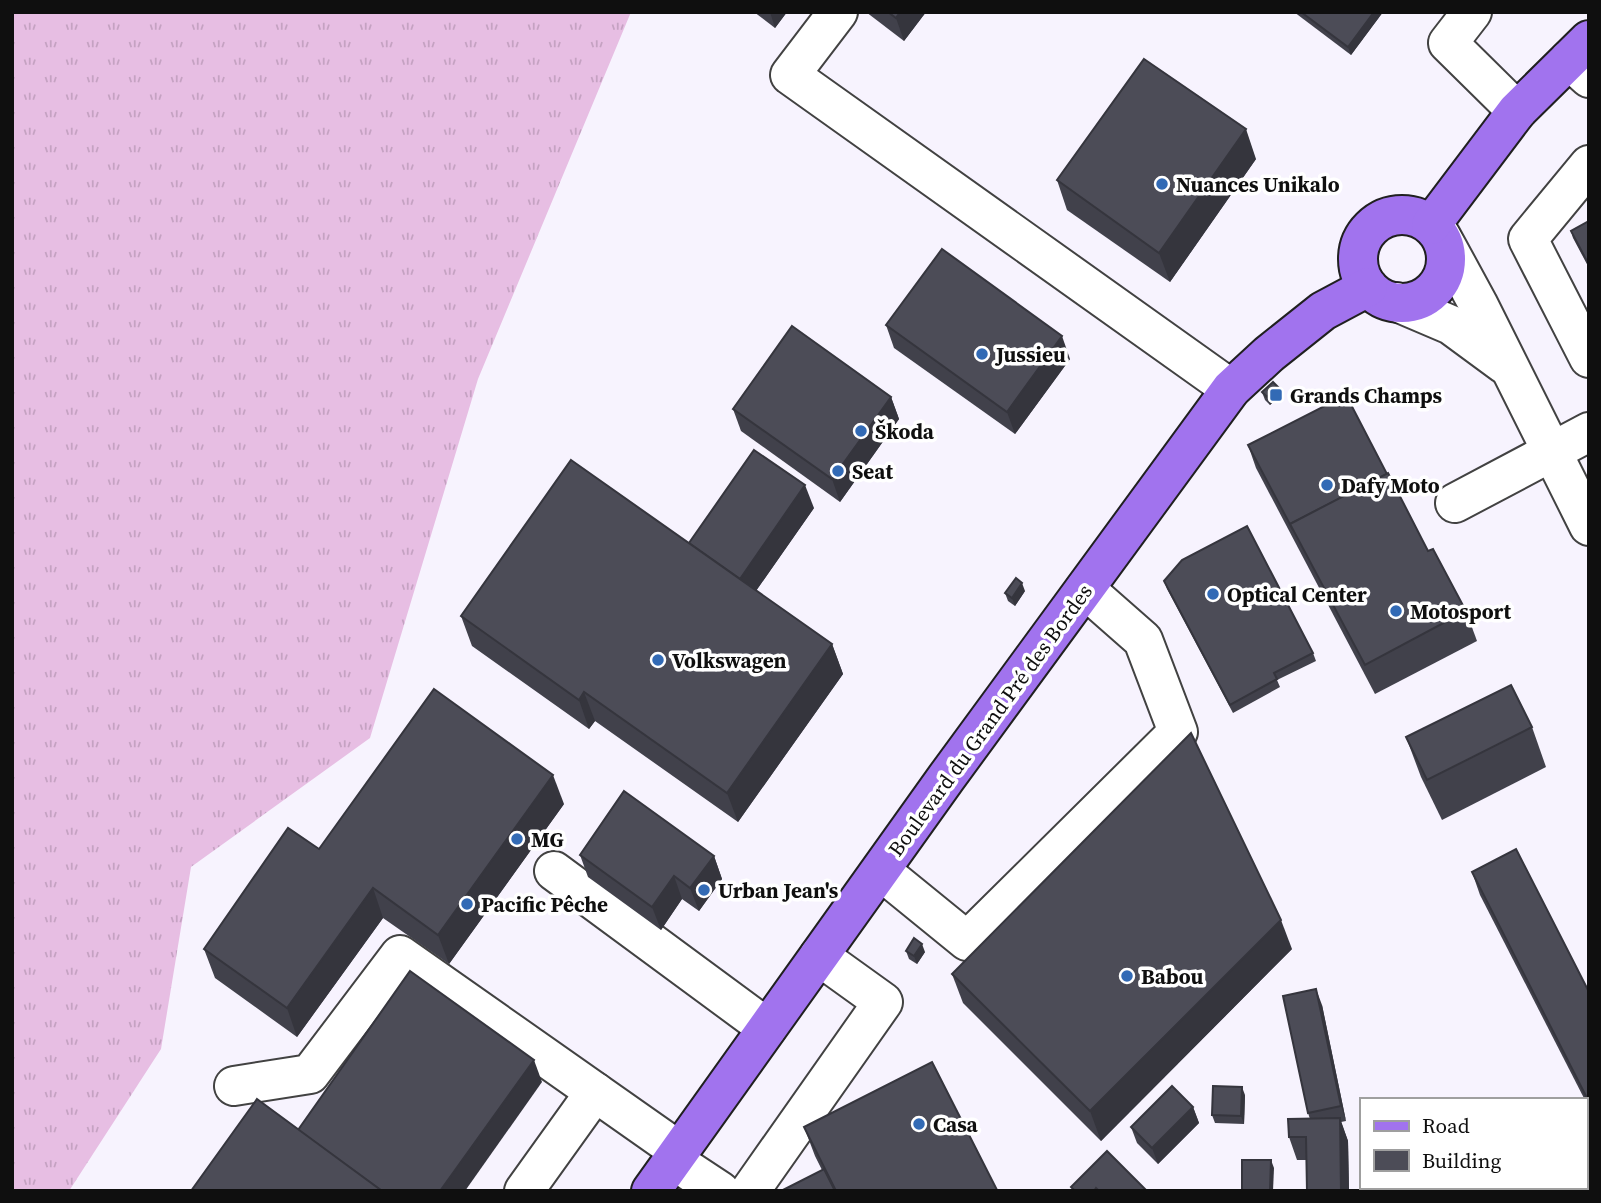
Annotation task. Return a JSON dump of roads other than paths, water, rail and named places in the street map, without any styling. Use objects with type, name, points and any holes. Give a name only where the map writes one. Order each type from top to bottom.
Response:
[{"type":"main road","points":[[1382,295],[1361,274],[1358,260],[1360,245],[1366,233],[1377,222],[1404,214],[1418,217],[1436,231],[1517,111],[1582,59]]},
{"type":"main road","name":"Boulevard du Grand Pré des Bordes","points":[[650,1191],[946,778],[1231,389],[1269,354],[1323,311],[1382,295],[1410,302],[1435,289],[1443,277],[1446,264],[1446,249],[1436,231]]},
{"type":"street","points":[[838,12],[790,75],[1231,389]]},
{"type":"street","points":[[1472,12],[1448,43],[1517,111]]},
{"type":"street","points":[[1589,165],[1528,239],[1589,358]]},
{"type":"street","points":[[1436,231],[1589,526]]},
{"type":"street","points":[[1382,295],[1451,325],[1508,368]]},
{"type":"street","points":[[1455,503],[1589,432]]},
{"type":"street","points":[[881,871],[967,941],[1178,732],[1143,640],[1084,589]]},
{"type":"street","points":[[554,871],[767,1028]]},
{"type":"street","points":[[234,1086],[310,1074],[400,955],[595,1092],[720,1191]]},
{"type":"street","points":[[750,1191],[883,1002],[818,956]]},
{"type":"street","points":[[262,1112],[285,1078]]},
{"type":"street","points":[[524,1191],[595,1092]]},
{"type":"place","name":"Nuances Unikalo","points":[[1162,184]]},
{"type":"place","name":"Jussieu","points":[[982,354]]},
{"type":"place","name":"Grands Champs","points":[[1276,395]]},
{"type":"place","name":"Škoda","points":[[861,431]]},
{"type":"place","name":"Seat","points":[[838,471]]},
{"type":"place","name":"Dafy Moto","points":[[1327,485]]},
{"type":"place","name":"Optical Center","points":[[1213,594]]},
{"type":"place","name":"Motosport","points":[[1396,611]]},
{"type":"place","name":"Volkswagen","points":[[658,660]]},
{"type":"place","name":"MG","points":[[517,839]]},
{"type":"place","name":"Urban Jean's","points":[[704,890]]},
{"type":"place","name":"Pacific Pêche","points":[[467,904]]},
{"type":"place","name":"Babou","points":[[1127,976]]},
{"type":"place","name":"Casa","points":[[919,1124]]}]
